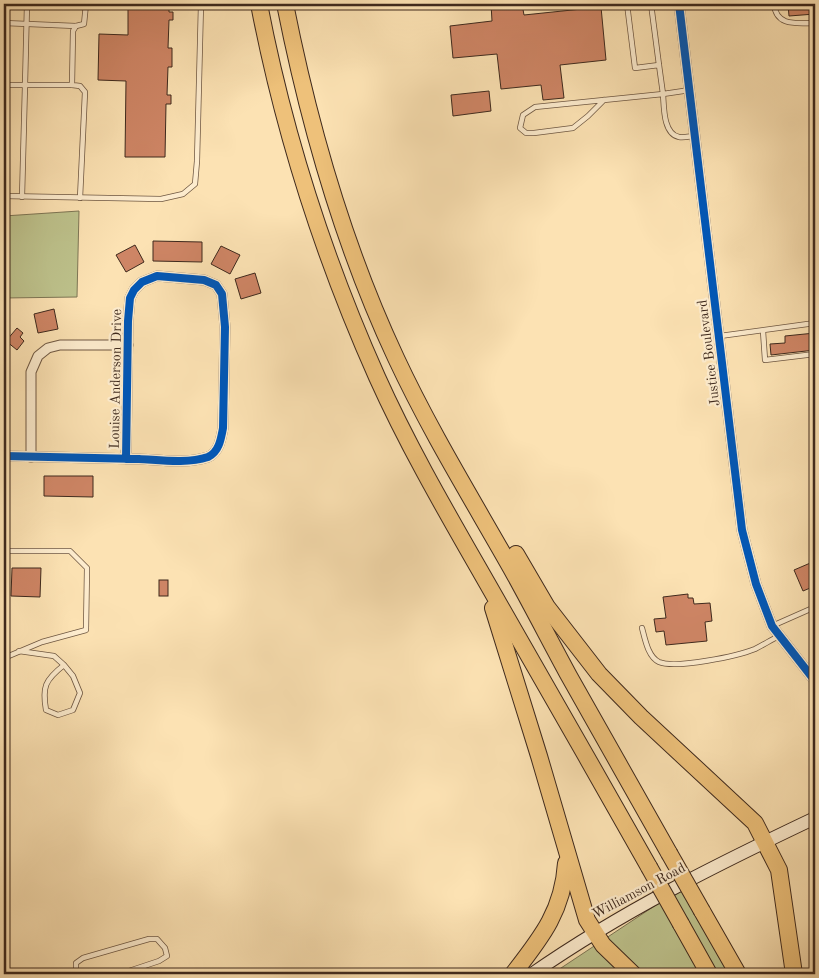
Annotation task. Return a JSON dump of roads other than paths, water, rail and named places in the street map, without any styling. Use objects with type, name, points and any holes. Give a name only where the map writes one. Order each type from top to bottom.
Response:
[{"type":"highway","points":[[258,4],[285,123],[306,196],[339,287],[377,378],[396,417],[480,571],[709,974]]},
{"type":"highway","points":[[285,4],[308,113],[330,188],[362,277],[396,357],[432,430],[738,974]]},
{"type":"highway","points":[[432,430],[484,501],[547,606],[599,674],[641,717],[755,823],[779,870],[794,974]]},
{"type":"highway","points":[[480,571],[510,660],[582,906],[594,932],[613,956],[633,974]]},
{"type":"highway","points":[[513,974],[549,925],[558,908],[565,880],[567,854]]},
{"type":"main road","name":"Williamson Road","points":[[532,974],[594,932],[673,889],[815,818]]},
{"type":"street","name":"Justice Boulevard","points":[[679,4],[742,530],[756,584],[772,626],[815,682]]},
{"type":"street","name":"Louise Anderson Drive","points":[[4,456],[31,456],[126,459],[192,460],[209,456],[217,449],[221,441],[223,428],[225,327],[222,294],[216,285],[204,280],[157,276],[142,282],[134,290],[130,298],[126,459]]},
{"type":"street","points":[[31,456],[31,372],[38,356],[48,348],[60,345],[128,345]]},
{"type":"lane","points":[[22,196],[27,4]]},
{"type":"lane","points":[[4,22],[76,26],[84,24],[86,4]]},
{"type":"lane","points":[[4,196],[161,199],[183,194],[195,184],[201,4]]},
{"type":"lane","points":[[627,4],[635,68],[659,65]]},
{"type":"lane","points":[[651,4],[664,94],[665,118],[668,128],[679,138],[695,136]]},
{"type":"lane","points":[[774,4],[778,18],[788,24],[815,23]]},
{"type":"lane","points":[[72,85],[74,31],[76,26]]},
{"type":"lane","points":[[4,85],[72,85],[80,86],[85,92],[80,198]]},
{"type":"lane","points":[[604,100],[573,128],[534,133],[526,132],[520,128],[523,115],[535,107],[690,90]]},
{"type":"lane","points":[[720,336],[815,322]]},
{"type":"lane","points":[[763,331],[765,360],[815,354]]},
{"type":"lane","points":[[4,551],[70,551],[87,568],[86,630],[42,642],[4,658]]},
{"type":"lane","points":[[772,626],[815,607]]},
{"type":"lane","points":[[642,628],[651,654],[659,662],[680,664],[734,656],[755,649],[779,636]]},
{"type":"lane","points":[[18,651],[54,656],[64,665],[74,676],[80,693],[74,710],[58,715],[46,710],[43,695],[49,676],[64,665]]},
{"type":"lane","points":[[76,974],[76,963],[82,958],[149,939],[157,939],[165,948],[167,956],[159,961],[120,974]]}]
